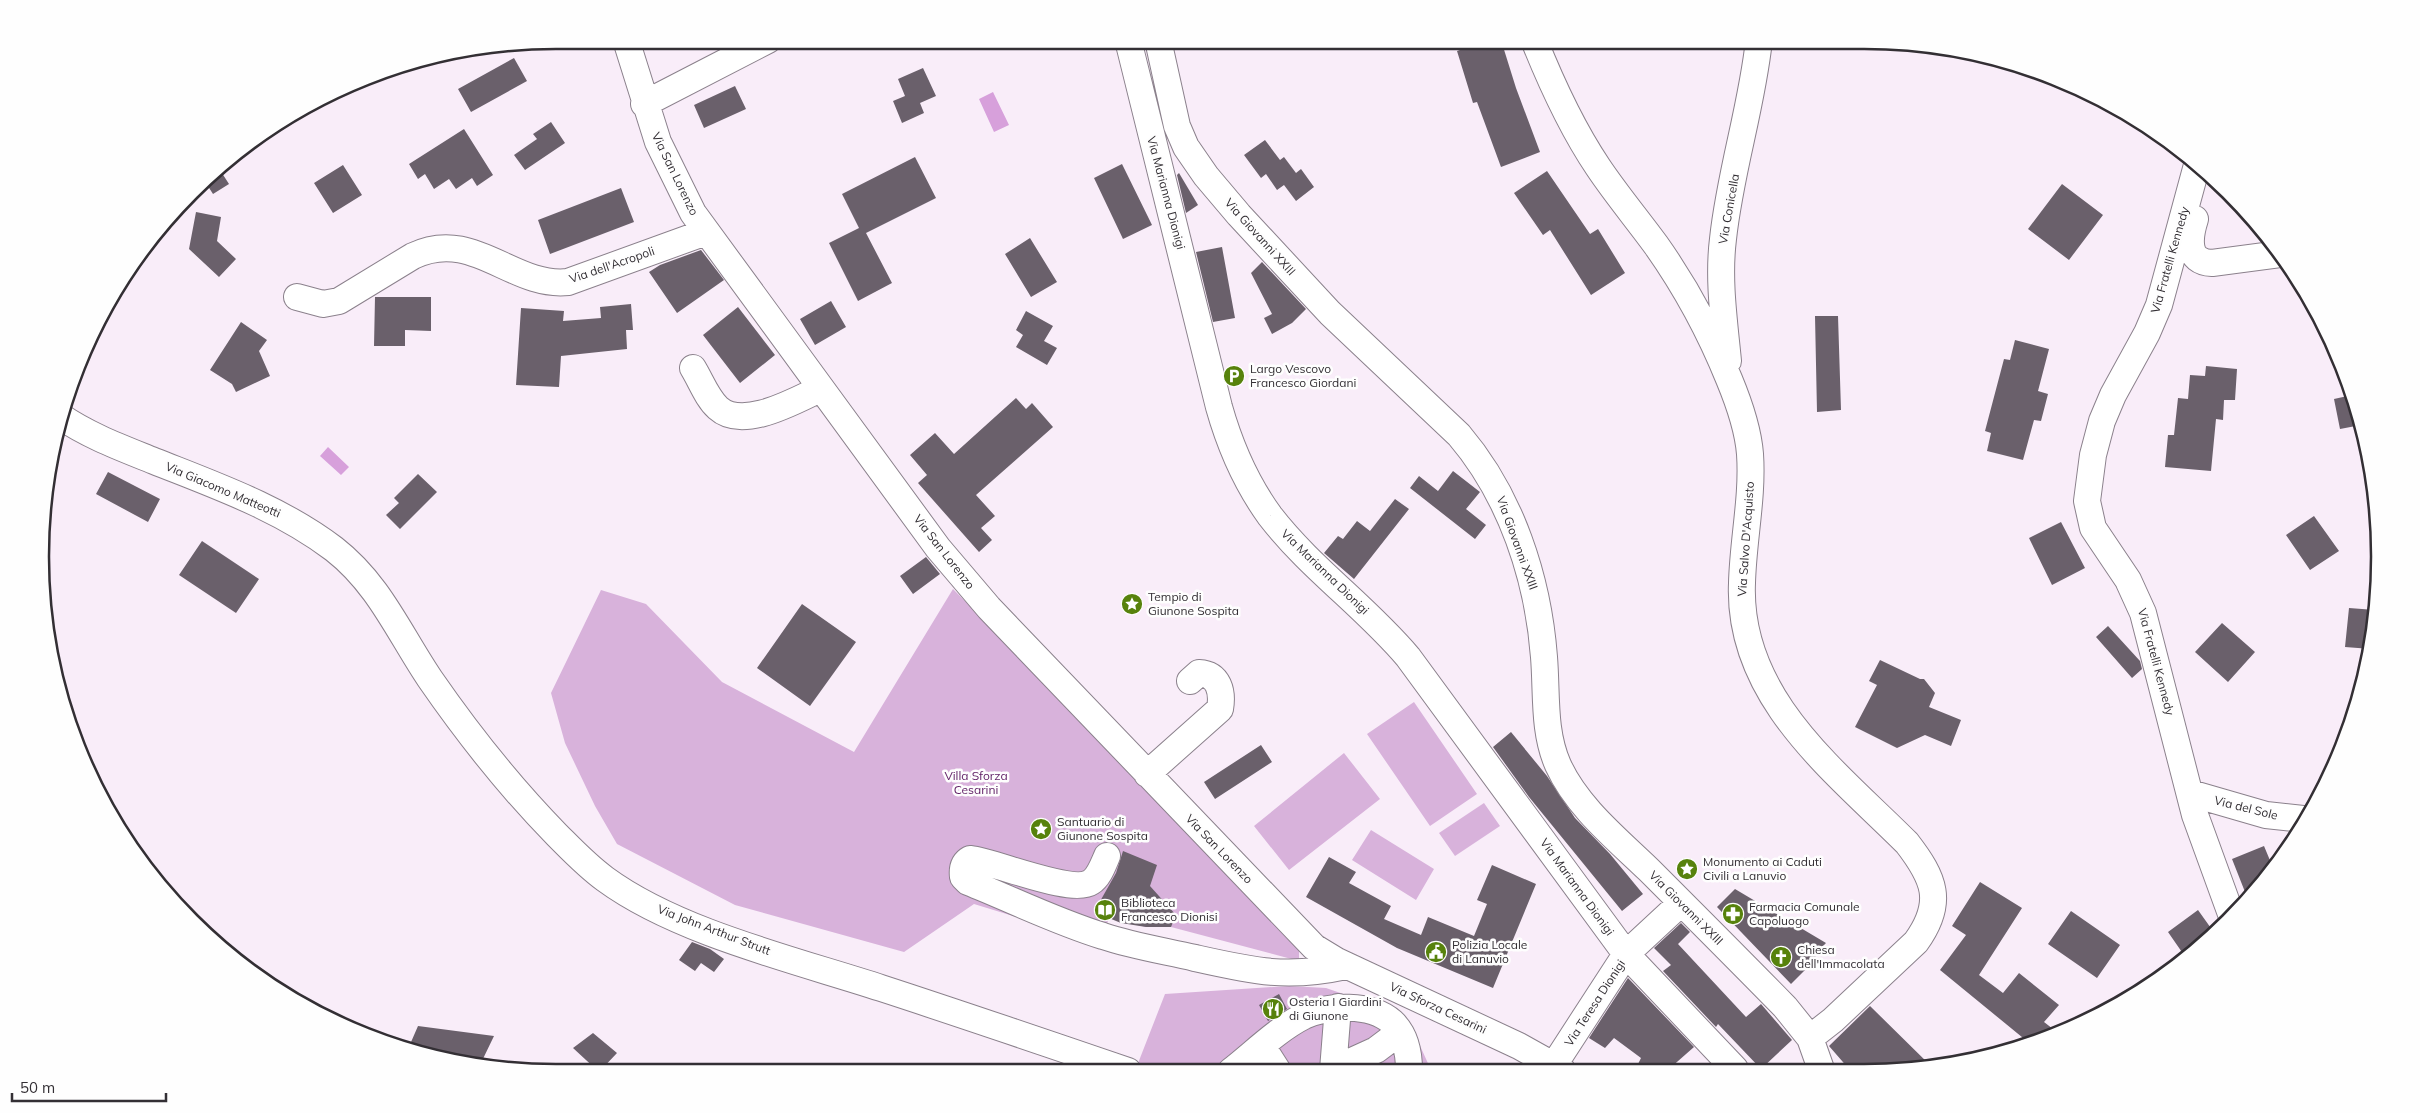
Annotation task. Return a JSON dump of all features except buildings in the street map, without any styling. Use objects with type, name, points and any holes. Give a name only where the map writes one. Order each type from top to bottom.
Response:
[{"type":"street","name":"Via San Lorenzo","points":[[629,49],[644,104],[688,204],[706,232],[956,571],[1147,774],[1314,947]]},
{"type":"street","points":[[644,104],[751,49]]},
{"type":"street","name":"Via Marianna Dionigi","points":[[1130,49],[1146,120],[1180,241],[1217,400],[1231,444],[1248,481],[1262,504],[1286,535],[1381,626],[1408,657],[1626,954],[1730,1064]]},
{"type":"street","name":"Via Giovanni XXIII","points":[[1160,49],[1177,126],[1186,147],[1206,176],[1305,288],[1360,342],[1439,414],[1459,435],[1487,471],[1513,527],[1535,593],[1543,640],[1548,727],[1559,767],[1585,806],[1785,1007],[1810,1038],[1819,1064]]},
{"type":"street","name":"Via Salvo D'Acquisto","points":[[1538,49],[1568,118],[1599,170],[1656,245],[1682,284],[1714,344],[1745,423],[1750,454],[1742,602],[1746,632],[1755,664],[1773,698],[1796,730],[1907,843],[1925,867],[1933,889],[1928,922],[1911,948],[1810,1038]]},
{"type":"street","name":"Via Conicella","points":[[1729,379],[1722,294],[1723,238],[1749,112],[1758,49]]},
{"type":"street","name":"Via Fratelli Kennedy","points":[[2194,172],[2159,305],[2113,395],[2102,421],[2093,455],[2087,501],[2093,528],[2128,580],[2143,612],[2190,793],[2211,862],[2229,909]]},
{"type":"street","points":[[2204,180],[2190,236],[2191,248],[2196,258],[2212,263],[2272,255]]},
{"type":"street","name":"Via dell'Acropoli","points":[[297,297],[323,304],[339,301],[423,251],[441,248],[479,254],[538,281],[549,283],[568,282],[706,232]]},
{"type":"street","points":[[693,368],[717,408],[733,415],[757,415],[769,412],[820,388]]},
{"type":"street","name":"Via Giacomo Matteotti","points":[[67,420],[104,441],[259,504],[306,530],[343,556],[363,576],[383,601],[403,636]]},
{"type":"street","name":"Via John Arthur Strutt","points":[[403,636],[462,724],[534,811],[587,865],[628,894],[667,913],[739,942],[1011,1030],[1108,1064]]},
{"type":"street","points":[[1147,774],[1220,709],[1222,699],[1220,687],[1216,679],[1208,673],[1199,673],[1190,681]]},
{"type":"street","name":"Via del Sole","points":[[2190,793],[2266,815],[2298,818]]},
{"type":"street","points":[[1106,856],[1098,874],[1091,882],[1082,886],[1043,879],[970,859],[962,870],[963,877],[968,882],[1102,936],[1253,971],[1278,974],[1313,973],[1346,966]]},
{"type":"street","name":"Via Teresa Dionigi","points":[[1560,1064],[1626,954],[1682,903]]},
{"type":"street","name":"Via Sforza Cesarini","points":[[1314,947],[1346,966],[1519,1046],[1552,1064]]},
{"type":"street","points":[[1333,1064],[1338,1007]]},
{"type":"street","points":[[1240,1064],[1302,1017],[1318,1010],[1338,1007],[1379,1014],[1391,1021],[1400,1032],[1410,1057],[1410,1064]]},
{"type":"street","points":[[1346,1064],[1376,1050],[1400,1032]]},
{"type":"street","points":[[1262,1046],[1274,1064]]},
{"type":"green space","name":"Villa Sforza Cesarini","points":[[953,589],[1146,783],[1299,948],[1299,961],[1171,927],[1146,927],[1109,918],[1100,943],[974,904],[904,952],[735,905],[617,844],[595,806],[565,743],[551,693],[601,590],[646,604],[722,682],[854,752]]},
{"type":"green space","points":[[1414,702],[1477,794],[1430,826],[1367,734]]},
{"type":"green space","points":[[1344,753],[1380,799],[1289,870],[1254,826]]},
{"type":"green space","points":[[1484,803],[1500,826],[1455,856],[1439,833]]},
{"type":"green space","points":[[1371,830],[1434,869],[1416,900],[1352,860]]},
{"type":"green space","points":[[1289,986],[1326,988],[1378,1006],[1412,1028],[1428,1064],[1138,1064],[1165,994]]},
{"type":"shaded area","points":[[993,92],[1009,125],[994,132],[979,99]]},
{"type":"shaded area","points":[[328,447],[349,467],[341,475],[320,456]]},
{"type":"place","name":"Largo Vescovo Francesco Giordani","points":[[1234,376]]},
{"type":"place","name":"Tempio di Giunone Sospita","points":[[1132,604]]},
{"type":"place","name":"Santuario di Giunone Sospita","points":[[1041,829]]},
{"type":"place","name":"Monumento ai Caduti Civili a Lanuvio","points":[[1687,869]]},
{"type":"place","name":"Biblioteca Francesco Dionisi","points":[[1105,910]]},
{"type":"place","name":"Farmacia Comunale Capoluogo","points":[[1733,914]]},
{"type":"place","name":"Polizia Locale di Lanuvio","points":[[1436,952]]},
{"type":"place","name":"Chiesa dell'Immacolata","points":[[1781,957]]},
{"type":"place","name":"Osteria I Giardini di Giunone","points":[[1273,1009]]}]
